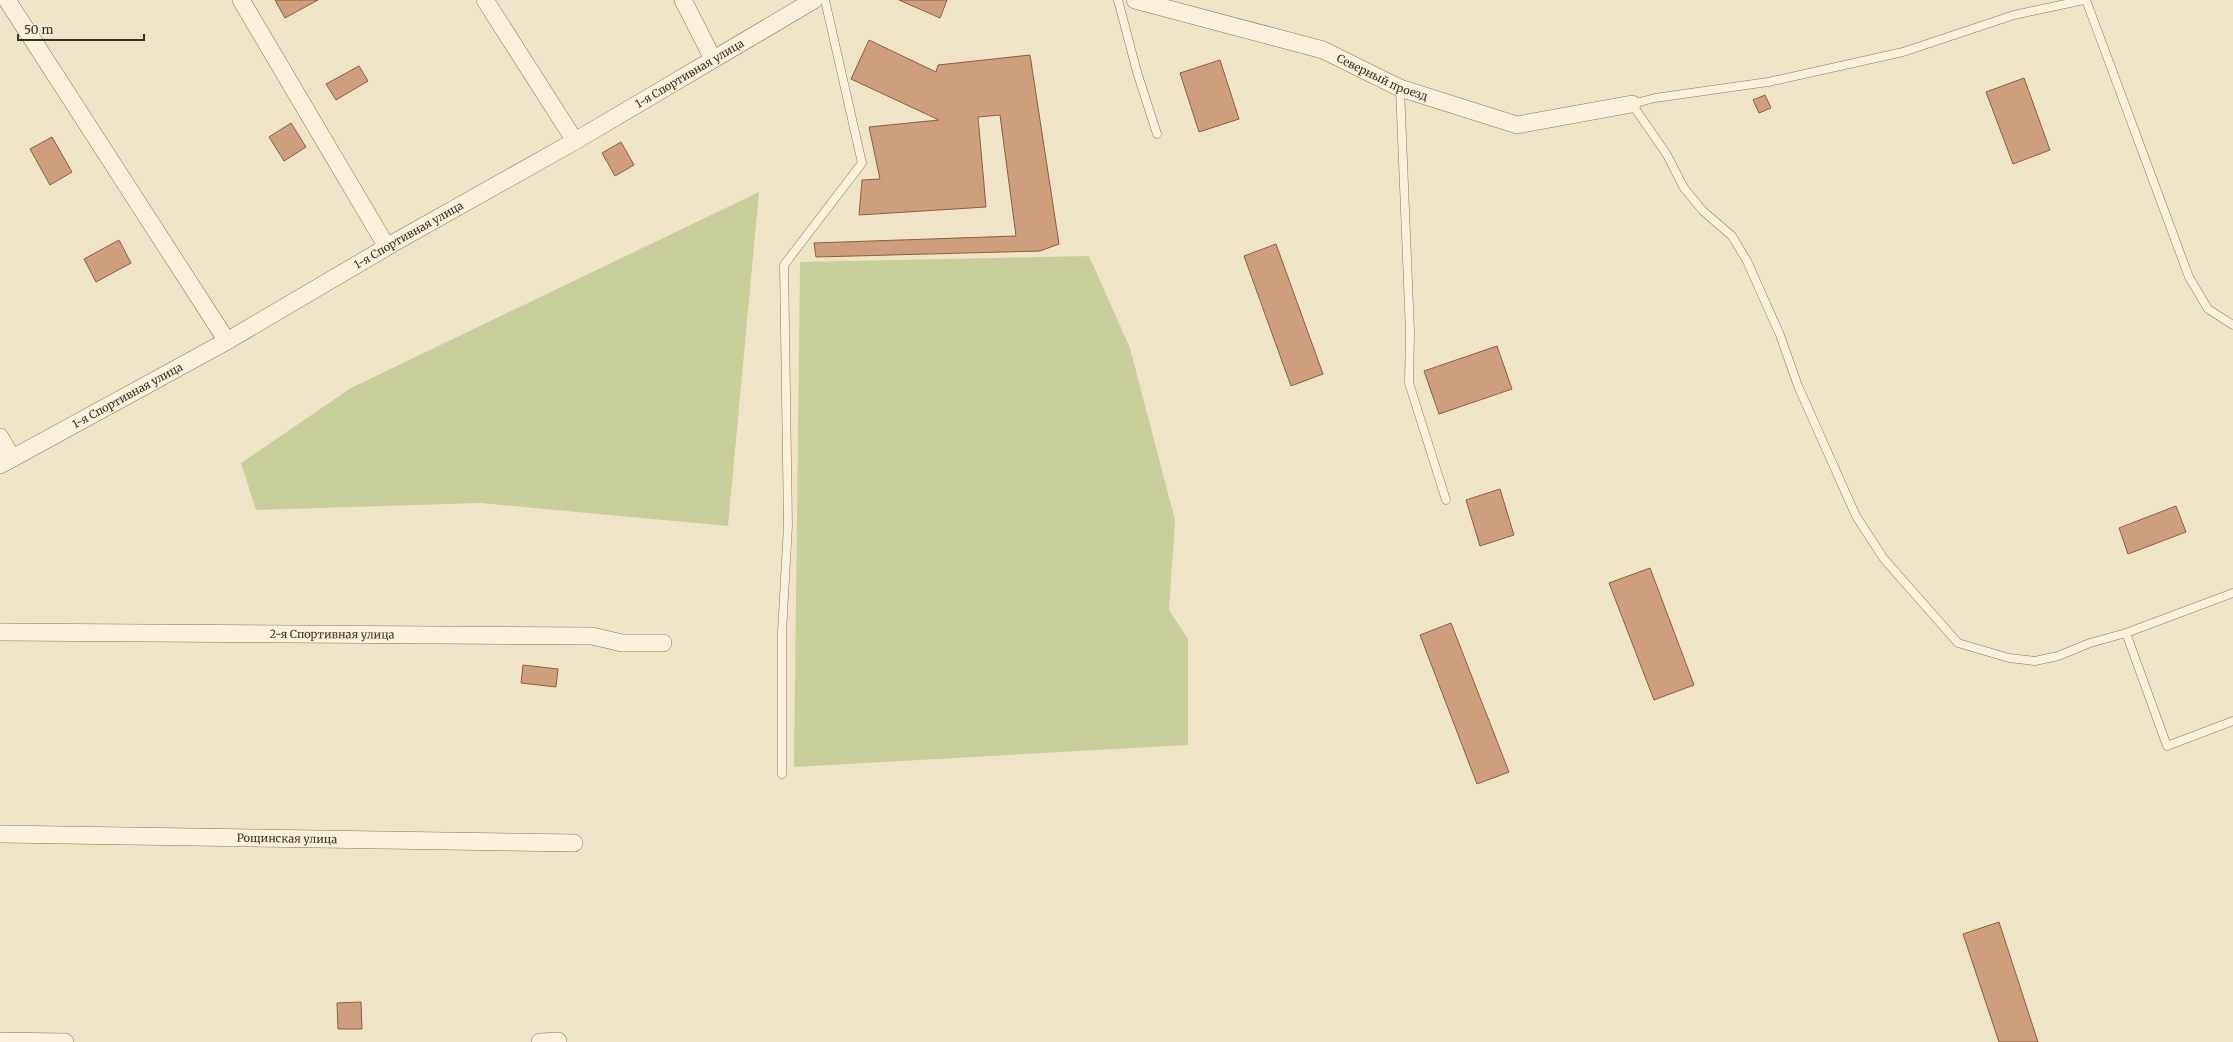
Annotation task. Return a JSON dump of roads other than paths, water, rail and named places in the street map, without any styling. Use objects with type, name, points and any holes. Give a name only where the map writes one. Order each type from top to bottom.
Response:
[{"type":"street","points":[[7,0],[228,341]]},
{"type":"street","points":[[241,0],[387,247]]},
{"type":"street","points":[[485,0],[576,140]]},
{"type":"street","points":[[683,0],[713,59]]},
{"type":"street","name":"1-я Спортивная улица","points":[[6,461],[228,341],[387,247],[576,140],[814,0]]},
{"type":"street","name":"Северный проезд","points":[[1135,0],[1164,4],[1323,50],[1400,88],[1517,126],[1632,104]]},
{"type":"street","points":[[0,437],[6,461]]},
{"type":"street","name":"2-я Спортивная улица","points":[[0,632],[592,636],[622,643],[663,644]]},
{"type":"street","name":"Рощинская улица","points":[[0,834],[574,842]]},
{"type":"street","points":[[0,1041],[64,1042]]},
{"type":"street","points":[[540,1042],[558,1041]]},
{"type":"lane","points":[[782,774],[782,632],[788,525],[784,265],[862,163],[825,0]]},
{"type":"lane","points":[[1118,0],[1137,72],[1157,134]]},
{"type":"lane","points":[[2233,325],[2208,308],[2189,276],[2085,0],[2014,15],[1903,52],[1768,82],[1655,98],[1632,104],[1667,156],[1684,188],[1703,211],[1732,236],[1747,261],[1780,335],[1798,386],[1856,516],[1884,558],[1958,643],[2009,658],[2035,662],[2058,656],[2090,643],[2126,633],[2233,593]]},
{"type":"lane","points":[[1400,88],[1410,325],[1409,383],[1446,500]]},
{"type":"lane","points":[[2126,633],[2167,746],[2233,721]]}]
